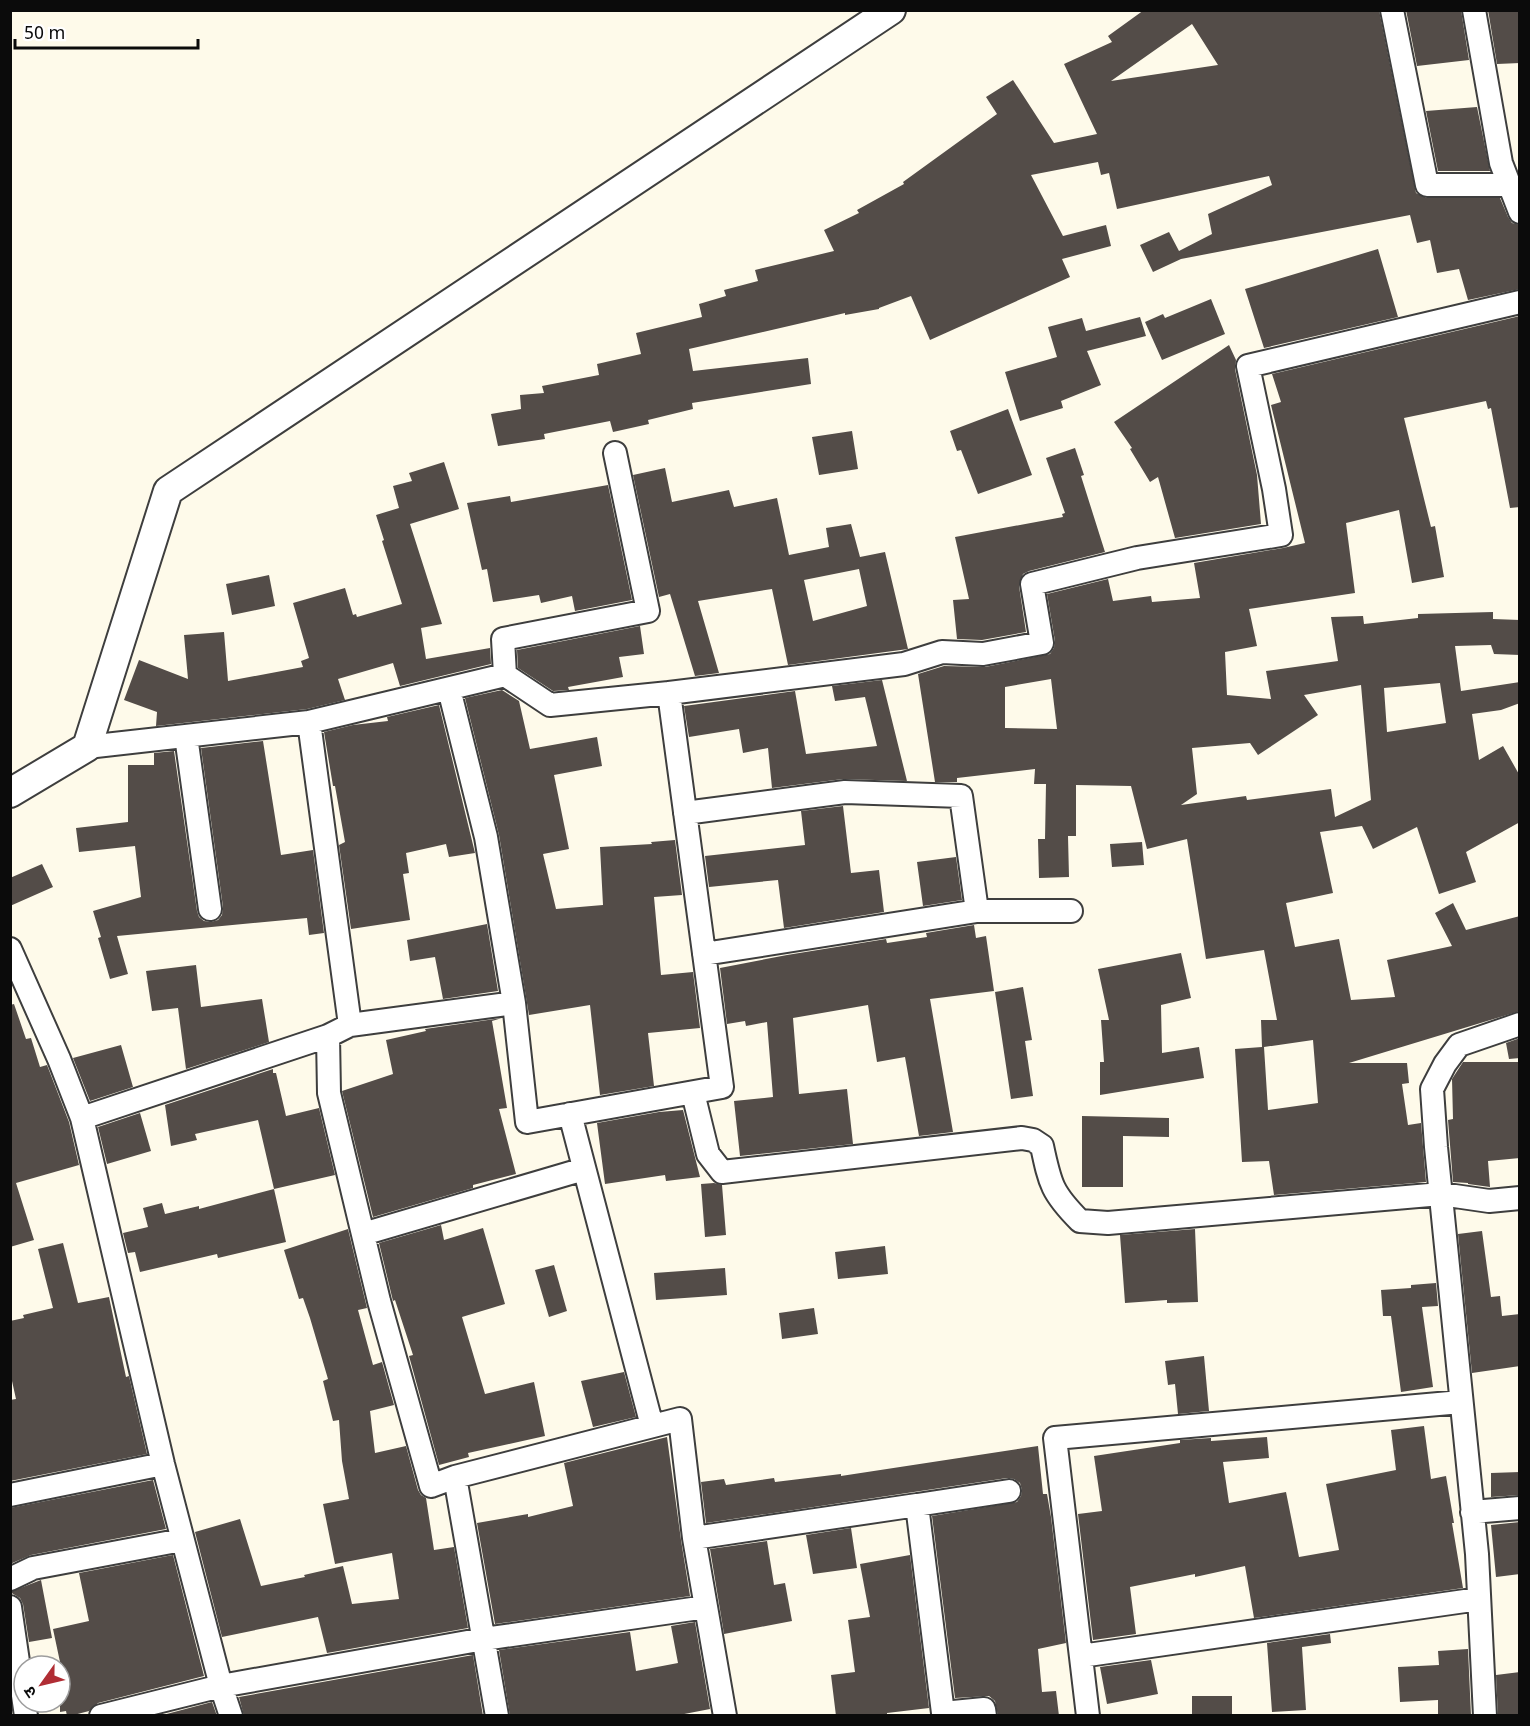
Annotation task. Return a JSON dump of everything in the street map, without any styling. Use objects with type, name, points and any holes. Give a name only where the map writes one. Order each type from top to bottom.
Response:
[{"type":"street","points":[[87,747],[168,491],[891,10]]},
{"type":"street","points":[[1392,10],[1427,185],[1510,185]]},
{"type":"street","points":[[1473,10],[1501,164],[1520,212]]},
{"type":"street","points":[[10,793],[87,747],[309,723],[505,675],[550,705],[904,664],[942,652],[982,654],[1042,643],[1032,584],[1137,558],[1281,535],[1274,489],[1248,366],[1520,302]]},
{"type":"street","points":[[505,675],[503,639],[648,611],[615,453]]},
{"type":"street","points":[[449,689],[486,837],[514,1003],[527,1122],[722,1087],[669,693]]},
{"type":"street","points":[[309,723],[350,1025]]},
{"type":"street","points":[[186,736],[210,909]]},
{"type":"street","points":[[685,813],[845,792],[961,796],[977,911]]},
{"type":"street","points":[[704,954],[977,911],[1071,911]]},
{"type":"street","points":[[10,949],[59,1059],[82,1118],[163,1464],[221,1686],[231,1716]]},
{"type":"street","points":[[82,1118],[328,1036],[350,1025],[514,1003]]},
{"type":"street","points":[[1485,1716],[1472,1512],[1432,1089],[1445,1064],[1459,1045],[1520,1024]]},
{"type":"street","points":[[328,1036],[328,1093],[379,1301],[431,1486],[454,1477],[680,1419],[694,1539],[725,1716]]},
{"type":"street","points":[[693,1093],[708,1154],[722,1172],[1022,1138],[1033,1140],[1042,1146],[1050,1182],[1060,1201],[1080,1221],[1108,1223],[1441,1194],[1490,1201],[1520,1198]]},
{"type":"street","points":[[570,1114],[652,1426]]},
{"type":"street","points":[[363,1234],[584,1169]]},
{"type":"street","points":[[1088,1716],[1055,1438],[1461,1402]]},
{"type":"street","points":[[10,1495],[163,1464]]},
{"type":"street","points":[[454,1477],[497,1716]]},
{"type":"street","points":[[694,1539],[1009,1491]]},
{"type":"street","points":[[917,1505],[934,1714],[984,1709],[985,1716]]},
{"type":"street","points":[[1472,1512],[1520,1508]]},
{"type":"street","points":[[10,1579],[33,1568],[182,1540]]},
{"type":"street","points":[[1081,1656],[1479,1599]]},
{"type":"street","points":[[10,1607],[26,1716]]},
{"type":"street","points":[[101,1716],[221,1686],[484,1639],[706,1607]]},
{"type":"building","points":[[1144,10],[1379,10],[1416,193],[1427,198],[1500,198],[1512,223],[1520,225],[1520,289],[1468,300],[1459,269],[1437,273],[1430,240],[1417,243],[1410,215],[1181,259],[1153,272],[1140,245],[1169,232],[1179,251],[1212,234],[1208,214],[1272,185],[1269,176],[1117,209],[1109,173],[1101,175],[1098,162],[1031,175],[1063,236],[1106,225],[1111,246],[1062,259],[1070,277],[930,340],[911,296],[879,309],[845,315],[845,313],[689,349],[693,371],[808,358],[811,384],[692,403],[693,409],[648,420],[649,424],[613,432],[610,421],[544,434],[545,439],[498,446],[491,414],[521,409],[520,395],[544,393],[542,386],[599,375],[597,364],[641,354],[636,333],[702,317],[699,304],[726,296],[724,290],[758,281],[755,270],[834,251],[824,230],[859,213],[857,210],[904,184],[903,182],[997,114],[986,97],[1013,80],[1054,143],[1097,134],[1064,64],[1112,42],[1108,36]],"holes":[[[1192,24],[1218,65],[1111,81]]]},
{"type":"building","points":[[1406,10],[1461,10],[1469,60],[1417,66]]},
{"type":"building","points":[[1488,10],[1520,10],[1520,63],[1497,64]]},
{"type":"building","points":[[1477,107],[1490,171],[1438,171],[1426,111]]},
{"type":"building","points":[[1378,249],[1398,317],[1264,348],[1245,289]]},
{"type":"building","points":[[1211,299],[1225,334],[1162,360],[1145,322],[1163,314],[1165,318]]},
{"type":"building","points":[[1520,316],[1520,507],[1510,508],[1491,408],[1488,409],[1486,401],[1404,418],[1431,527],[1435,526],[1444,577],[1412,583],[1399,510],[1346,523],[1355,593],[1249,609],[1257,646],[1225,652],[1227,695],[1271,699],[1266,671],[1338,661],[1331,617],[1363,616],[1364,624],[1418,618],[1418,614],[1493,612],[1493,619],[1520,620],[1520,655],[1494,654],[1491,645],[1455,646],[1461,691],[1520,682],[1520,703],[1501,710],[1472,714],[1479,760],[1503,746],[1520,776],[1520,822],[1466,852],[1476,882],[1439,894],[1417,827],[1373,849],[1362,826],[1320,832],[1333,893],[1286,903],[1295,947],[1339,939],[1351,1000],[1395,997],[1387,960],[1452,946],[1435,913],[1453,903],[1466,930],[1520,916],[1520,1011],[1349,1063],[1407,1063],[1409,1083],[1402,1084],[1408,1125],[1421,1123],[1426,1182],[1274,1195],[1269,1161],[1242,1162],[1235,1049],[1262,1047],[1261,1020],[1277,1020],[1264,950],[1206,959],[1187,839],[1147,849],[1131,786],[1076,785],[1076,836],[1068,836],[1069,877],[1039,878],[1038,839],[1045,839],[1046,784],[1034,784],[1035,769],[957,778],[957,782],[935,782],[918,674],[944,666],[985,667],[1050,654],[1055,641],[1047,594],[1108,579],[1113,601],[1151,596],[1152,602],[1200,598],[1194,563],[1305,543],[1271,405],[1281,402],[1272,374]],"holes":[[[1051,679],[1057,729],[1005,728],[1005,687]],[[1440,683],[1446,723],[1387,732],[1384,688]],[[1361,685],[1371,800],[1335,817],[1331,789],[1247,800],[1246,796],[1181,805],[1197,794],[1192,748],[1250,743],[1258,755],[1318,715],[1304,695]],[[1313,1040],[1318,1103],[1268,1110],[1264,1047]]]},
{"type":"building","points":[[1140,317],[1146,336],[1087,351],[1101,385],[1061,401],[1063,408],[1020,421],[1005,372],[1057,357],[1048,327],[1082,318],[1086,331]]},
{"type":"building","points":[[1229,345],[1236,360],[1235,369],[1257,475],[1261,524],[1175,538],[1158,477],[1150,482],[1130,449],[1132,448],[1114,422]]},
{"type":"building","points":[[1008,409],[1032,475],[978,494],[961,450],[957,451],[950,431]]},
{"type":"building","points":[[852,431],[858,469],[819,475],[812,437]]},
{"type":"building","points":[[1075,448],[1084,475],[1081,476],[1105,552],[1023,574],[1019,586],[1026,632],[982,640],[957,639],[953,600],[969,599],[955,537],[1063,517],[1062,514],[1065,513],[1046,458]]},
{"type":"building","points":[[444,462],[459,509],[410,524],[442,624],[421,628],[426,659],[490,648],[491,664],[400,686],[393,663],[338,679],[345,700],[307,709],[156,726],[157,712],[124,700],[139,660],[188,679],[184,635],[224,632],[228,681],[303,667],[301,661],[309,658],[293,603],[345,588],[353,615],[356,614],[357,617],[402,604],[376,515],[399,508],[393,486],[412,481],[409,473]]},
{"type":"building","points":[[665,468],[672,502],[729,490],[734,507],[777,498],[789,555],[829,547],[826,528],[851,524],[860,557],[885,552],[908,649],[788,665],[772,589],[698,601],[719,673],[695,676],[670,594],[659,597],[633,475]],"holes":[[[859,569],[867,606],[813,621],[804,580]]]},
{"type":"building","points":[[608,485],[632,600],[575,611],[572,596],[541,603],[539,595],[493,602],[487,569],[482,570],[467,503],[510,496],[511,502]]},
{"type":"building","points":[[269,575],[275,606],[232,615],[226,584]]},
{"type":"building","points":[[640,626],[644,654],[619,657],[623,677],[568,687],[569,690],[553,691],[518,668],[517,650]]},
{"type":"building","points":[[882,680],[907,781],[843,779],[772,788],[768,748],[743,753],[739,729],[689,737],[684,706],[795,691],[806,754],[877,746],[865,697],[835,701],[832,686]]},
{"type":"building","points":[[502,690],[519,701],[530,749],[597,737],[602,766],[554,775],[569,849],[543,854],[556,909],[603,905],[600,847],[652,844],[651,842],[675,840],[682,895],[654,897],[661,975],[693,972],[700,1028],[648,1033],[654,1086],[600,1095],[590,1005],[529,1015],[499,835],[465,698]]},
{"type":"building","points":[[439,705],[475,853],[449,857],[446,844],[406,853],[409,873],[403,874],[410,920],[351,929],[339,845],[345,842],[324,732],[353,725],[388,721],[387,717]]},
{"type":"building","points":[[263,741],[281,855],[313,850],[324,933],[309,935],[307,918],[117,936],[128,974],[110,979],[93,911],[141,897],[135,846],[79,852],[76,828],[128,822],[128,765],[154,765],[154,753],[174,751],[197,911],[199,917],[204,921],[218,920],[222,915],[223,907],[201,748]]},
{"type":"building","points":[[843,806],[851,873],[879,870],[884,912],[784,928],[778,880],[709,887],[705,856],[805,845],[801,811]]},
{"type":"building","points":[[1142,842],[1144,865],[1112,867],[1110,844]]},
{"type":"building","points":[[956,857],[962,900],[923,906],[917,862]]},
{"type":"building","points":[[42,864],[53,887],[10,906],[10,878]]},
{"type":"building","points":[[487,924],[498,991],[443,999],[435,957],[410,961],[407,940]]},
{"type":"building","points":[[974,925],[976,938],[986,936],[994,991],[930,999],[953,1132],[919,1136],[905,1057],[877,1062],[868,1005],[793,1018],[799,1094],[847,1089],[853,1144],[740,1156],[734,1101],[773,1097],[767,1022],[746,1026],[745,1021],[727,1024],[720,968],[886,939],[887,943],[927,937],[926,933]]},
{"type":"building","points":[[1181,953],[1191,998],[1161,1005],[1162,1053],[1199,1047],[1204,1078],[1100,1095],[1100,1062],[1104,1062],[1101,1020],[1109,1020],[1098,969]]},
{"type":"building","points":[[196,965],[201,1007],[262,999],[269,1042],[186,1069],[178,1008],[152,1011],[146,971]]},
{"type":"building","points":[[1023,987],[1032,1040],[1025,1041],[1033,1096],[1011,1099],[995,992]]},
{"type":"building","points":[[14,1004],[26,1039],[31,1038],[40,1067],[47,1065],[69,1122],[79,1165],[16,1183],[34,1240],[10,1247],[10,1005]]},
{"type":"building","points":[[502,1018],[492,1021],[507,1108],[499,1109],[516,1174],[473,1185],[473,1188],[373,1217],[342,1091],[393,1074],[386,1040],[426,1031],[425,1029]]},
{"type":"building","points":[[1520,1038],[1520,1058],[1509,1059],[1506,1043]]},
{"type":"building","points":[[121,1045],[133,1087],[90,1101],[73,1058]]},
{"type":"building","points":[[1463,1062],[1520,1062],[1520,1158],[1488,1161],[1490,1187],[1453,1182],[1448,1120],[1453,1119],[1452,1079]]},
{"type":"building","points":[[273,1069],[273,1073],[276,1073],[286,1116],[319,1108],[335,1175],[274,1189],[258,1120],[195,1134],[197,1140],[171,1146],[165,1105]]},
{"type":"building","points":[[683,1110],[700,1177],[666,1181],[665,1175],[605,1184],[597,1123]]},
{"type":"building","points":[[140,1113],[151,1151],[107,1164],[98,1127]]},
{"type":"building","points":[[1082,1116],[1169,1118],[1169,1137],[1123,1136],[1123,1187],[1082,1187]]},
{"type":"building","points":[[701,1184],[722,1185],[726,1235],[705,1237]]},
{"type":"building","points":[[274,1189],[286,1242],[218,1258],[217,1254],[140,1272],[135,1252],[128,1253],[123,1233],[148,1227],[143,1208],[162,1203],[165,1214],[199,1206],[199,1209]]},
{"type":"building","points":[[441,1225],[444,1240],[483,1228],[505,1304],[462,1317],[485,1394],[534,1382],[545,1436],[468,1453],[469,1457],[439,1465],[409,1356],[413,1355],[395,1300],[393,1301],[379,1243]]},
{"type":"building","points":[[348,1229],[367,1308],[358,1310],[373,1365],[382,1362],[394,1405],[370,1411],[375,1453],[406,1446],[418,1490],[426,1498],[434,1550],[454,1547],[468,1628],[327,1653],[318,1617],[222,1637],[195,1532],[240,1519],[261,1586],[343,1566],[352,1604],[399,1599],[392,1553],[335,1564],[323,1504],[349,1499],[342,1461],[339,1420],[333,1421],[323,1381],[328,1379],[310,1318],[303,1298],[299,1299],[284,1250]]},
{"type":"building","points":[[1195,1229],[1198,1302],[1167,1303],[1167,1300],[1125,1303],[1120,1235]]},
{"type":"building","points":[[1482,1231],[1491,1297],[1500,1296],[1502,1316],[1520,1314],[1520,1366],[1472,1373],[1458,1234]]},
{"type":"building","points":[[63,1243],[78,1303],[109,1297],[126,1377],[129,1376],[147,1454],[10,1481],[10,1400],[16,1399],[10,1372],[10,1321],[24,1318],[23,1315],[53,1308],[38,1249]]},
{"type":"building","points":[[885,1246],[888,1274],[838,1279],[835,1252]]},
{"type":"building","points":[[554,1265],[567,1311],[549,1317],[535,1270]]},
{"type":"building","points":[[725,1268],[727,1295],[656,1300],[654,1273]]},
{"type":"building","points":[[1436,1283],[1438,1306],[1422,1307],[1433,1387],[1401,1392],[1391,1316],[1383,1316],[1381,1290],[1411,1288],[1411,1285]]},
{"type":"building","points":[[814,1308],[818,1334],[782,1339],[779,1313]]},
{"type":"building","points":[[1204,1356],[1209,1411],[1178,1414],[1175,1384],[1168,1385],[1165,1361]]},
{"type":"building","points":[[624,1372],[636,1417],[593,1427],[581,1381]]},
{"type":"building","points":[[1424,1426],[1431,1479],[1446,1476],[1463,1588],[1254,1618],[1245,1566],[1195,1577],[1195,1574],[1130,1587],[1136,1634],[1093,1640],[1078,1514],[1102,1511],[1094,1456],[1180,1443],[1180,1440],[1211,1438],[1211,1441],[1267,1437],[1269,1458],[1223,1462],[1229,1503],[1286,1492],[1299,1557],[1339,1550],[1326,1484],[1396,1470],[1391,1430]]},
{"type":"building","points":[[667,1437],[690,1596],[495,1624],[477,1523],[528,1514],[528,1517],[573,1506],[564,1463]]},
{"type":"building","points":[[1038,1446],[1043,1494],[1047,1494],[1051,1517],[1066,1643],[1038,1649],[1042,1692],[1056,1691],[1059,1716],[998,1716],[995,1701],[989,1696],[955,1698],[932,1516],[1017,1502],[1022,1490],[1020,1483],[1014,1479],[1007,1478],[706,1523],[701,1482],[724,1479],[726,1485],[774,1478],[775,1482],[841,1474],[841,1476]]},
{"type":"building","points":[[1520,1472],[1520,1495],[1491,1497],[1491,1473]]},
{"type":"building","points":[[153,1480],[166,1529],[31,1555],[10,1564],[10,1508]]},
{"type":"building","points":[[1520,1522],[1520,1574],[1496,1577],[1491,1525]]},
{"type":"building","points":[[851,1528],[857,1568],[813,1574],[806,1535]]},
{"type":"building","points":[[767,1541],[774,1585],[785,1583],[792,1621],[724,1634],[710,1549]]},
{"type":"building","points":[[173,1555],[204,1676],[98,1703],[89,1711],[67,1716],[67,1714],[72,1714],[72,1654],[58,1654],[53,1629],[89,1621],[79,1573]]},
{"type":"building","points":[[910,1555],[929,1708],[887,1713],[887,1716],[836,1716],[831,1675],[855,1672],[848,1620],[870,1617],[860,1564]]},
{"type":"building","points":[[41,1580],[52,1638],[29,1642],[23,1604],[20,1598],[10,1592]]},
{"type":"building","points":[[695,1622],[710,1709],[674,1716],[510,1716],[499,1650],[630,1632],[636,1671],[678,1663],[671,1626]]},
{"type":"building","points":[[1330,1634],[1331,1643],[1302,1647],[1306,1710],[1272,1712],[1267,1643]]},
{"type":"building","points":[[1468,1649],[1471,1716],[1438,1716],[1438,1700],[1400,1702],[1398,1667],[1439,1665],[1438,1651]]},
{"type":"building","points":[[473,1655],[483,1716],[244,1716],[239,1697]]},
{"type":"building","points":[[1151,1660],[1158,1694],[1107,1704],[1100,1667]]},
{"type":"building","points":[[1520,1672],[1520,1716],[1498,1716],[1496,1675]]},
{"type":"building","points":[[1192,1696],[1232,1696],[1232,1716],[1192,1716]]},
{"type":"building","points":[[212,1702],[217,1716],[159,1716]]}]
